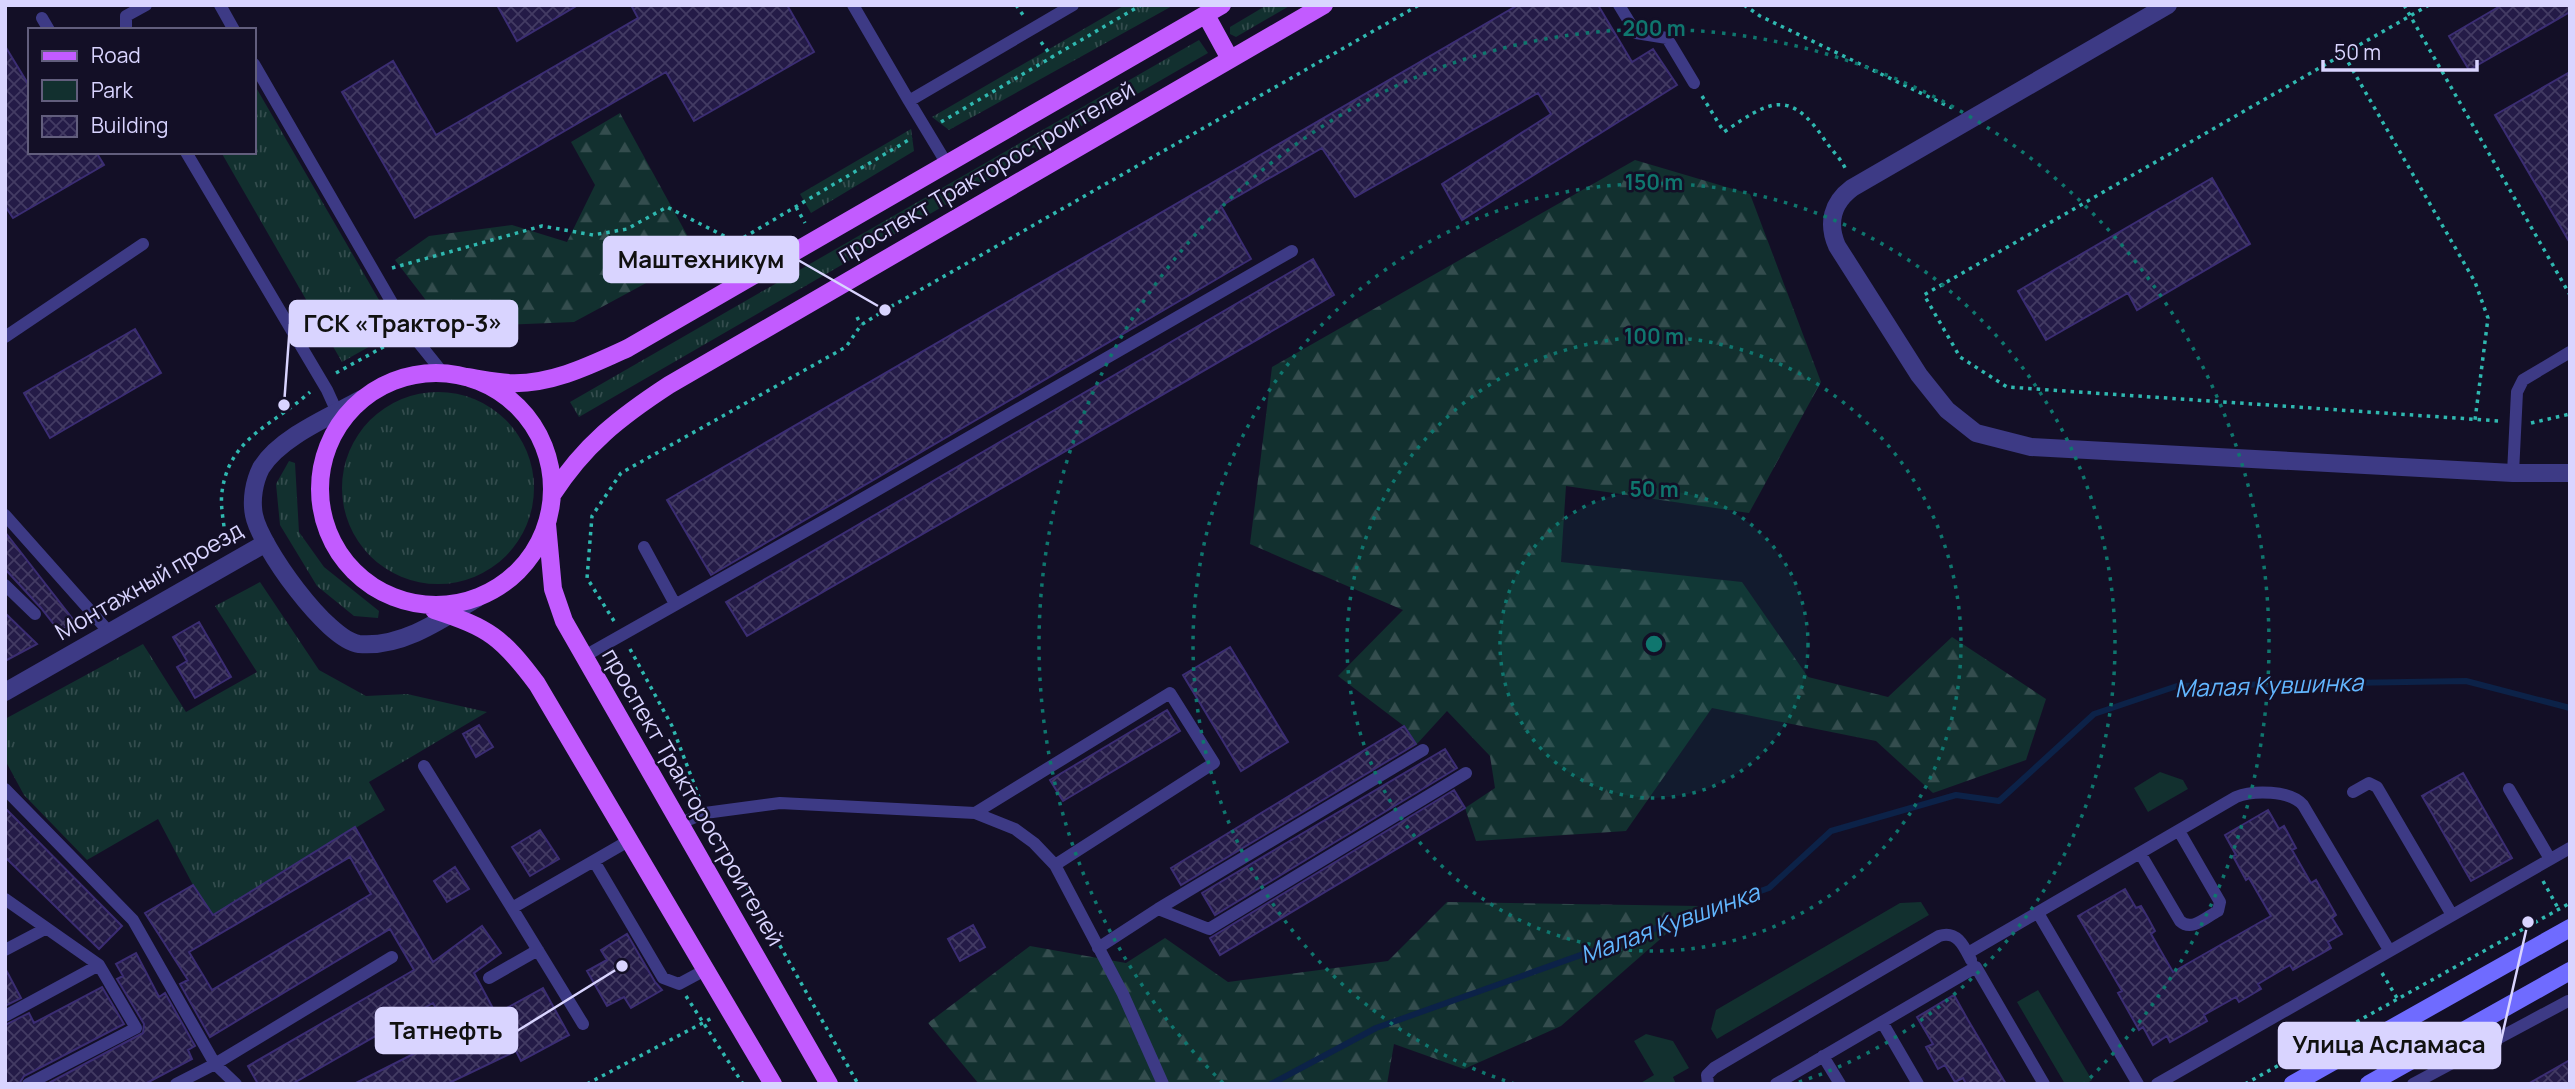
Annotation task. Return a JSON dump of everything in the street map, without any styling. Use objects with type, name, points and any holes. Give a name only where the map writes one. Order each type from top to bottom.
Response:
[{"type":"main road","name":"проспект Тракторостроителей","points":[[466,377],[510,383],[544,380],[584,369],[628,348],[947,164],[1203,10],[1222,5]]},
{"type":"main road","name":"проспект Тракторостроителей","points":[[552,495],[571,466],[602,432],[631,409],[1324,5]]},
{"type":"main road","points":[[1203,10],[1230,59]]},
{"type":"main road","points":[[422,606],[451,606],[477,598],[516,573],[534,551],[547,524],[552,495],[550,463],[538,434],[520,409],[495,389],[466,377],[443,373],[414,375],[388,383],[337,419],[321,478],[322,510],[332,540],[350,567],[375,587],[399,599],[450,615],[488,632],[514,654],[537,684],[771,1081]]},
{"type":"main road","name":"проспект Тракторостроителей","points":[[547,524],[553,589],[564,621],[829,1084]]},
{"type":"street","points":[[2168,5],[1972,117],[1852,188],[1839,199],[1832,215],[1832,236],[1837,246],[1919,375],[1947,410],[1976,433],[2031,447],[2512,473],[2570,473]]},
{"type":"street","points":[[265,543],[254,516],[253,505],[253,493],[262,468],[280,448],[304,430],[337,419]]},
{"type":"street","name":"Монтажный проезд","points":[[5,692],[265,543],[314,612],[334,632],[357,644],[386,643],[418,632],[477,598]]},
{"type":"street","points":[[2293,1084],[2570,929]]},
{"type":"street","points":[[2368,1084],[2563,975]]},
{"type":"lane","points":[[126,28],[126,16],[146,5]]},
{"type":"lane","points":[[220,5],[233,28]]},
{"type":"lane","points":[[853,5],[947,164]]},
{"type":"lane","points":[[909,101],[1073,5]]},
{"type":"lane","points":[[1619,5],[1636,33],[1667,38],[1694,82]]},
{"type":"lane","points":[[256,67],[410,332],[443,373]]},
{"type":"lane","points":[[187,154],[322,381],[337,419]]},
{"type":"lane","points":[[5,337],[143,244]]},
{"type":"lane","points":[[583,657],[834,516],[1292,251]]},
{"type":"lane","points":[[2512,473],[2517,392],[2523,380],[2533,371],[2570,352]]},
{"type":"lane","points":[[5,515],[110,633]]},
{"type":"lane","points":[[644,547],[676,604]]},
{"type":"lane","points":[[5,585],[35,614]]},
{"type":"lane","points":[[975,813],[1170,693],[1214,763],[1055,865]]},
{"type":"lane","points":[[1098,948],[1423,750]]},
{"type":"lane","points":[[424,765],[583,1024]]},
{"type":"lane","points":[[1158,909],[1209,929],[1466,773]]},
{"type":"lane","points":[[2353,792],[2370,783],[2378,787],[2452,915]]},
{"type":"lane","points":[[5,789],[133,920],[215,1064],[236,1084]]},
{"type":"lane","points":[[2510,789],[2550,859]]},
{"type":"lane","points":[[1968,953],[2247,793],[2297,799],[2306,808],[2389,950]]},
{"type":"lane","points":[[681,823],[705,813],[780,803],[975,813],[1015,830],[1034,843],[1055,865],[1150,1051],[1163,1084]]},
{"type":"lane","points":[[2140,853],[2182,924],[2191,926],[2218,911],[2220,902],[2179,831]]},
{"type":"lane","points":[[512,908],[630,840]]},
{"type":"lane","points":[[2157,1084],[2570,848]]},
{"type":"lane","points":[[594,861],[663,978],[679,984],[705,970]]},
{"type":"lane","points":[[5,900],[99,965],[136,1028],[28,1084]]},
{"type":"lane","points":[[2038,913],[2138,1084]]},
{"type":"lane","points":[[5,950],[45,929]]},
{"type":"lane","points":[[1708,1084],[1707,1076],[1714,1068],[1939,936],[1950,934],[1956,937],[1968,953],[2044,1084]]},
{"type":"lane","points":[[489,978],[538,950]]},
{"type":"lane","points":[[176,1084],[215,1064],[392,957]]},
{"type":"lane","points":[[5,1016],[99,965]]},
{"type":"lane","points":[[1776,1084],[1976,967]]},
{"type":"lane","points":[[2413,1084],[2569,1002],[2563,975]]},
{"type":"lane","points":[[1882,1022],[1918,1084]]},
{"type":"lane","points":[[1823,1056],[1840,1084]]},
{"type":"path","points":[[936,124],[1141,5]]},
{"type":"path","points":[[858,1084],[705,813],[672,726],[622,634],[587,578],[592,516],[621,472],[846,347],[861,325],[959,266],[1419,5]]},
{"type":"path","points":[[1744,5],[1760,16],[1972,117]]},
{"type":"path","points":[[2404,5],[2570,295]]},
{"type":"path","points":[[2344,55],[2475,282],[2488,318],[2475,420],[2007,387],[1960,357],[1924,295],[2430,5]]},
{"type":"path","points":[[1694,82],[1724,132],[1764,106],[1780,105],[1800,111],[1843,162],[1852,188]]},
{"type":"path","points":[[375,273],[542,226],[593,235],[626,229],[667,207],[736,242],[920,134]]},
{"type":"path","points":[[796,207],[805,223]]},
{"type":"path","points":[[857,317],[861,325]]},
{"type":"path","points":[[207,556],[225,536],[221,494],[228,465],[246,440],[296,405],[322,381],[410,332]]},
{"type":"path","points":[[2535,867],[2558,908]]},
{"type":"path","points":[[2245,1084],[2570,903]]},
{"type":"path","points":[[2374,958],[2397,998]]},
{"type":"path","points":[[587,1084],[728,1009]]},
{"type":"green space","points":[[1125,5],[1174,5],[949,130],[932,117]]},
{"type":"green space","points":[[1267,5],[1291,5],[1236,37],[1230,34],[1230,27]]},
{"type":"green space","points":[[1199,40],[1208,53],[579,417],[570,402]]},
{"type":"green space","points":[[256,87],[397,331],[342,362],[222,154],[256,154]]},
{"type":"green space","points":[[620,113],[698,255],[574,322],[482,326],[428,303],[395,260],[429,236],[512,225],[567,242],[595,185],[571,142]]},
{"type":"green space","points":[[911,129],[914,151],[811,213],[800,194]]},
{"type":"green space","points":[[1635,160],[1750,194],[1821,382],[1749,513],[1566,486],[1561,562],[1742,582],[1808,677],[1888,697],[1952,637],[2046,699],[2026,760],[1933,793],[1876,741],[1712,708],[1626,831],[1476,841],[1465,808],[1495,788],[1490,756],[1447,711],[1416,745],[1404,726],[1338,676],[1403,610],[1250,544],[1272,367]]},
{"type":"green space","points":[[438,392],[475,399],[506,420],[527,451],[534,488],[527,525],[506,556],[475,577],[438,584],[401,577],[370,556],[349,525],[342,488],[349,451],[370,420],[401,399]]},
{"type":"green space","points":[[289,461],[295,463],[299,532],[324,567],[379,611],[378,618],[354,616],[317,586],[280,525],[276,484]]},
{"type":"green space","points":[[260,582],[319,670],[366,696],[407,694],[487,712],[369,782],[385,810],[213,915],[193,885],[158,819],[87,860],[24,795],[5,760],[5,719],[143,644],[186,712],[257,672],[215,606]]},
{"type":"green space","points":[[2160,772],[2183,780],[2188,789],[2148,812],[2134,788]]},
{"type":"green space","points":[[1447,902],[1698,906],[1561,1026],[1464,1069],[1394,1044],[1387,1084],[979,1084],[928,1023],[1030,946],[1126,963],[1165,938],[1228,982],[1388,961]]},
{"type":"green space","points":[[1921,902],[1929,915],[1717,1039],[1711,1029],[1716,1010],[1900,903]]},
{"type":"green space","points":[[2038,990],[2092,1080],[2086,1084],[2065,1084],[2017,1002]]},
{"type":"green space","points":[[1646,1034],[1673,1041],[1689,1068],[1673,1077],[1676,1084],[1639,1084],[1654,1075],[1634,1041]]},
{"type":"building","points":[[497,5],[578,5],[517,41]]},
{"type":"building","points":[[631,5],[787,5],[814,52],[694,121],[666,72],[415,218],[342,92],[393,61],[436,135],[638,18]]},
{"type":"building","points":[[1518,5],[1598,5],[1632,62],[1653,49],[1677,85],[1462,220],[1442,184],[1551,114],[1538,93],[1355,197],[1322,148],[1221,206],[1251,259],[711,575],[667,500]]},
{"type":"building","points":[[2502,5],[2570,5],[2570,12],[2469,70],[2449,36]]},
{"type":"building","points":[[5,46],[28,84],[28,154],[97,154],[104,165],[13,218],[5,206]]},
{"type":"building","points":[[2570,72],[2570,243],[2495,115]]},
{"type":"building","points":[[2212,178],[2250,244],[2137,310],[2128,293],[2046,340],[2018,291]]},
{"type":"building","points":[[1313,259],[1334,295],[747,636],[726,602]]},
{"type":"building","points":[[135,329],[161,373],[50,438],[24,393]]},
{"type":"building","points":[[5,532],[75,622],[59,631],[5,569]]},
{"type":"building","points":[[5,613],[37,644],[5,661]]},
{"type":"building","points":[[199,622],[231,677],[195,698],[177,667],[187,661],[173,637]]},
{"type":"building","points":[[1230,647],[1288,742],[1241,771],[1183,675]]},
{"type":"building","points":[[1167,710],[1180,731],[1063,801],[1050,780]]},
{"type":"building","points":[[479,725],[493,747],[476,757],[463,734]]},
{"type":"building","points":[[1404,726],[1416,744],[1181,885],[1171,868]]},
{"type":"building","points":[[1445,749],[1457,768],[1215,915],[1202,893]]},
{"type":"building","points":[[2463,773],[2512,858],[2471,881],[2422,796]]},
{"type":"building","points":[[1454,790],[1465,808],[1220,955],[1210,938]]},
{"type":"building","points":[[5,808],[122,926],[99,949],[5,857]]},
{"type":"building","points":[[2268,810],[2279,829],[2284,826],[2296,848],[2292,850],[2311,883],[2316,880],[2336,915],[2332,918],[2342,934],[2328,942],[2331,948],[2293,970],[2290,965],[2258,984],[2261,989],[2239,1002],[2236,997],[2204,1015],[2207,1021],[2170,1042],[2167,1036],[2153,1045],[2143,1027],[2139,1030],[2118,993],[2122,991],[2078,916],[2125,889],[2136,908],[2141,906],[2148,918],[2155,931],[2151,934],[2173,972],[2271,916],[2249,878],[2246,880],[2225,835]]},
{"type":"building","points":[[355,827],[433,962],[482,926],[501,953],[474,973],[496,1014],[543,988],[569,1035],[521,1061],[516,1051],[447,1084],[354,1084],[451,1035],[433,1003],[292,1084],[258,1084],[248,1066],[414,970],[390,929],[210,1037],[180,984],[188,980],[145,913],[193,885],[213,915]],"holes":[[[350,857],[371,894],[212,990],[189,952]]]},
{"type":"building","points":[[540,830],[559,859],[530,876],[512,847]]},
{"type":"building","points":[[455,867],[469,889],[447,902],[434,881]]},
{"type":"building","points":[[973,925],[985,947],[960,961],[948,939]]},
{"type":"building","points":[[627,934],[662,990],[631,1008],[624,997],[607,1006],[587,971],[607,960],[601,950]]},
{"type":"building","points":[[136,953],[159,997],[165,993],[195,1046],[188,1050],[192,1059],[145,1084],[47,1084],[143,1033],[144,1024],[117,979],[123,976],[116,964]]},
{"type":"building","points":[[5,968],[21,998],[5,1006]]},
{"type":"building","points":[[102,987],[124,1024],[24,1076],[19,1084],[5,1084],[5,1025],[29,1013],[34,1023]]},
{"type":"building","points":[[1954,995],[2006,1084],[1966,1084],[1963,1078],[1955,1082],[1945,1065],[1938,1069],[1926,1047],[1933,1044],[1917,1017]]},
{"type":"building","points":[[2570,1060],[2570,1084],[2528,1084]]},
{"type":"waterway","name":"Малая Кувшинка","points":[[1271,1084],[1376,1028],[1769,888],[1831,831],[1956,795],[1999,801],[2094,714],[2177,686],[2466,681],[2570,708]]},
{"type":"place","name":"Маштехникум","points":[[885,310]]},
{"type":"place","name":"ГСК «Трактор-3»","points":[[284,405]]},
{"type":"place","name":"Улица Асламаса","points":[[2528,922]]},
{"type":"place","name":"Татнефть","points":[[622,966]]}]
